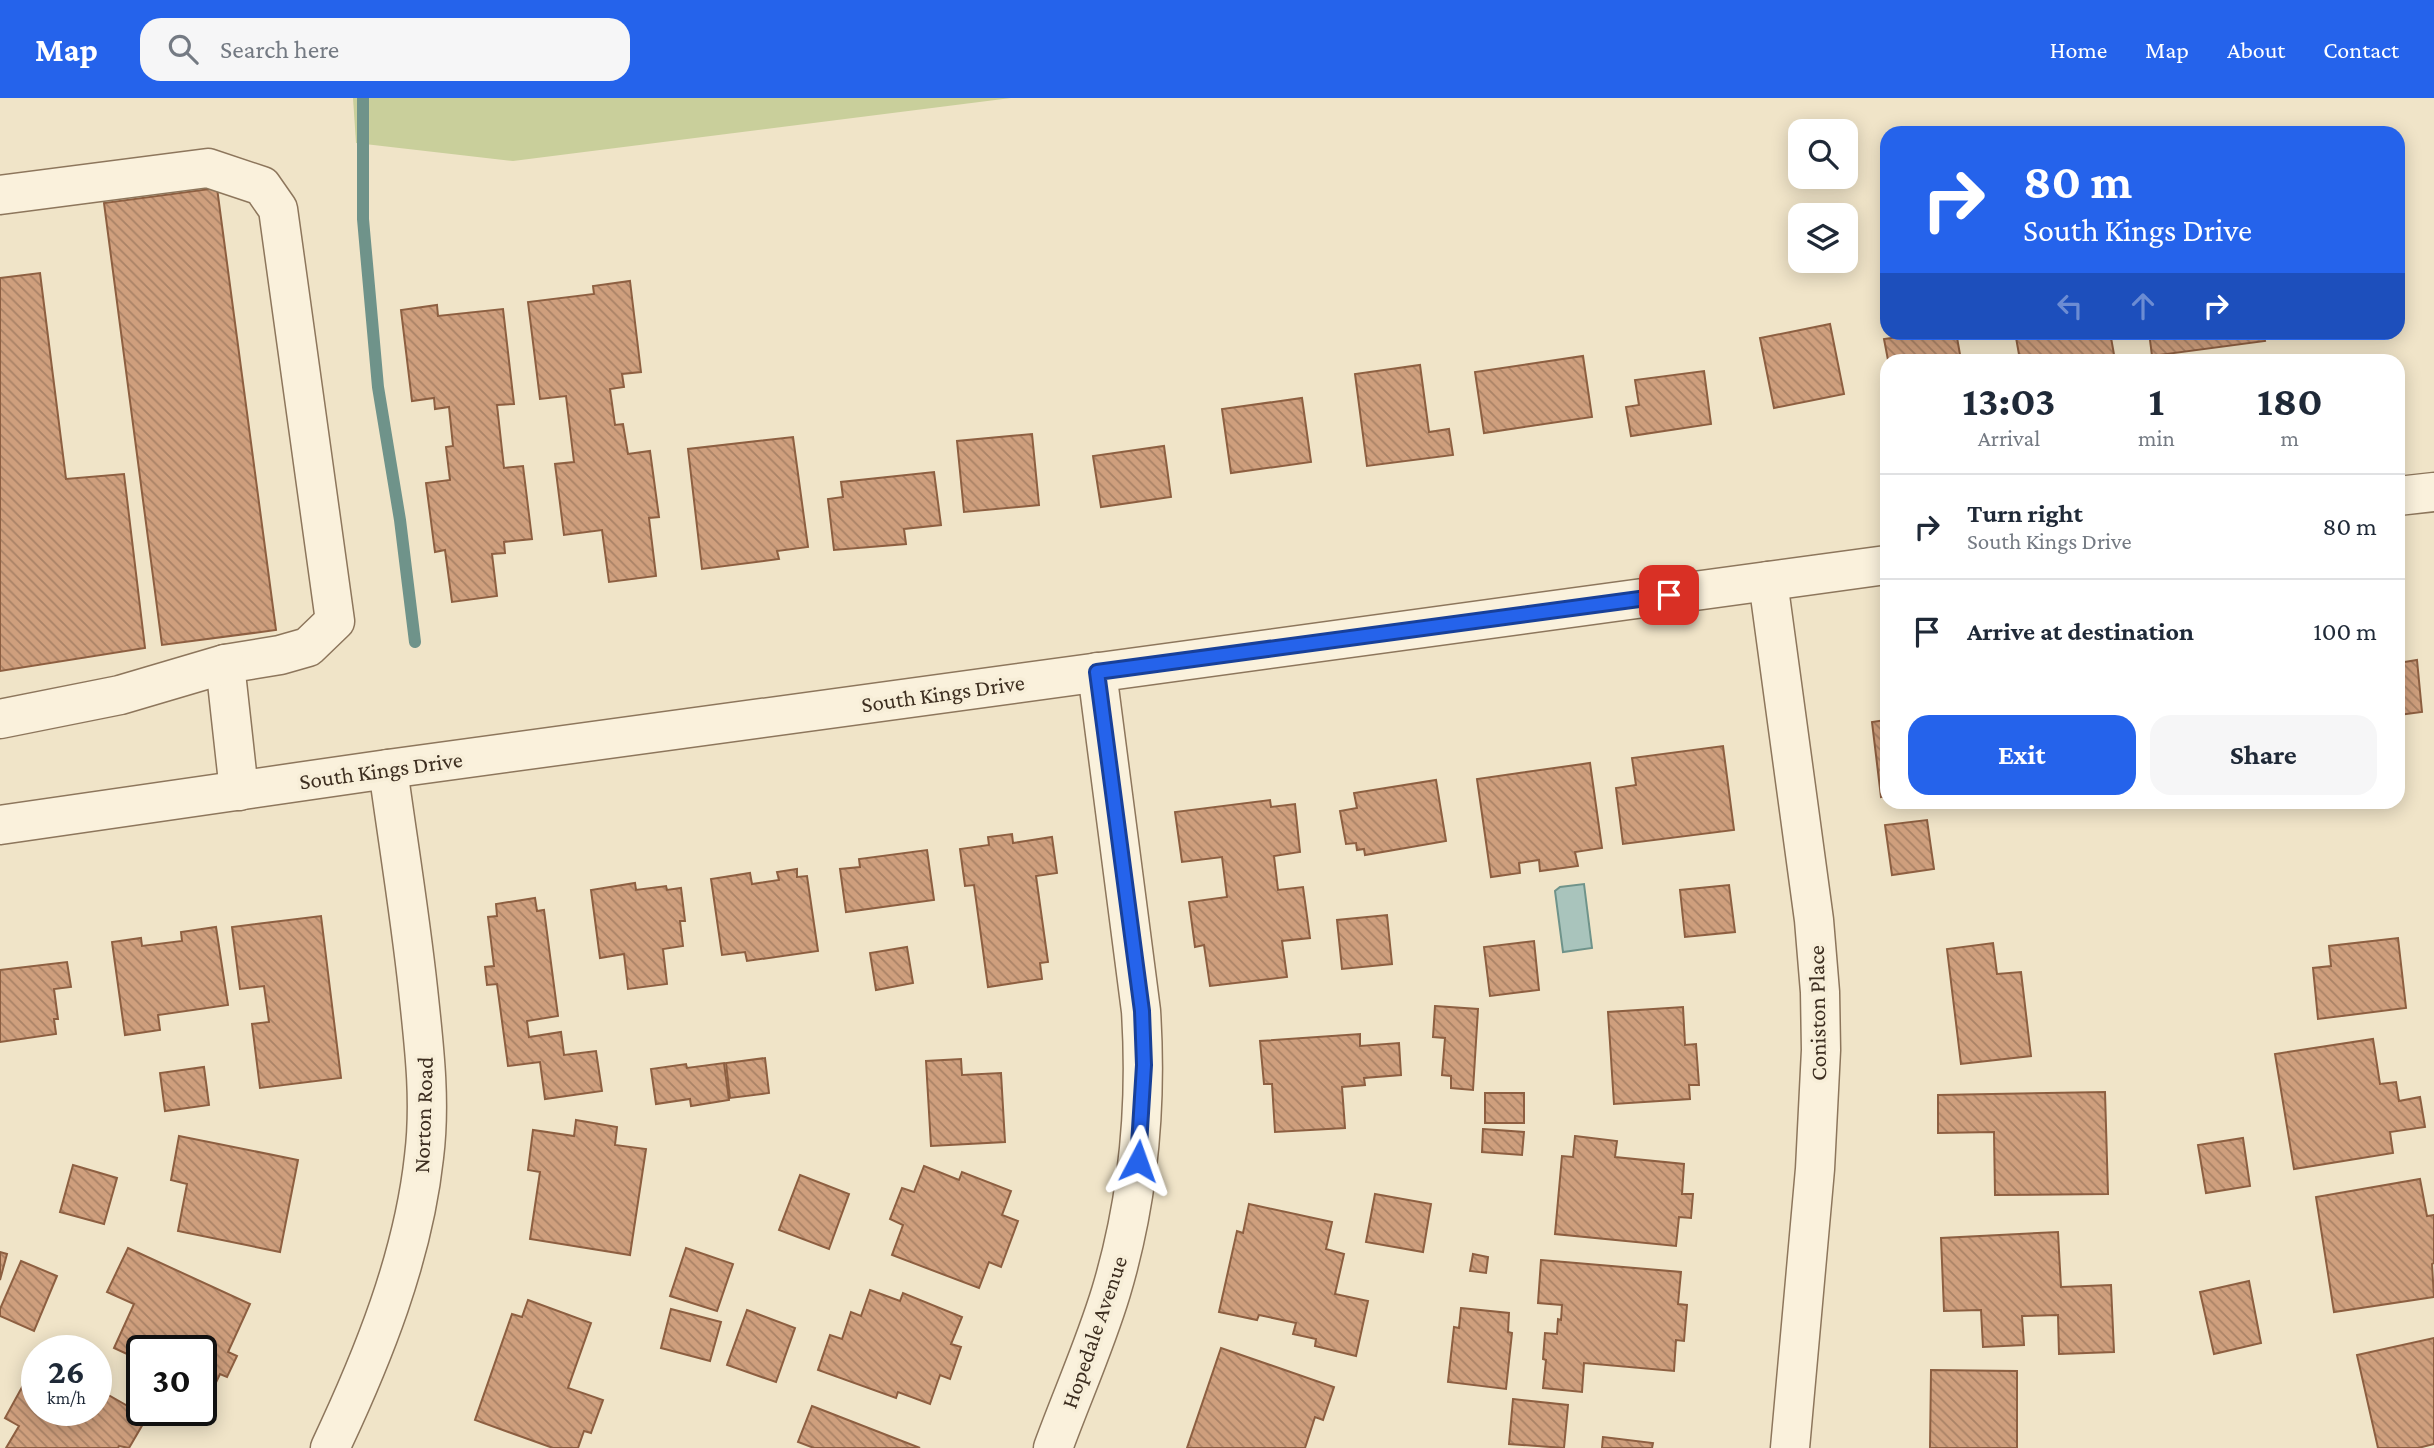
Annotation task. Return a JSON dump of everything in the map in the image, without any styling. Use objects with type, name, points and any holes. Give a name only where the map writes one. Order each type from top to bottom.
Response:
[{"type":"street","points":[[0,195],[208,168],[262,186],[278,209],[335,621],[308,647],[279,656],[225,663],[120,695],[0,719]]},
{"type":"street","points":[[2405,495],[2434,492]]},
{"type":"street","name":"South Kings Drive","points":[[0,825],[388,769],[1880,566]]},
{"type":"street","name":"Coniston Place","points":[[1768,581],[1812,908],[1820,992],[1821,1050],[1815,1169],[1790,1448]]},
{"type":"street","points":[[225,663],[239,791]]},
{"type":"street","name":"Hopedale Avenue","points":[[1053,1448],[1111,1295],[1138,1161],[1142,1106],[1142,1011],[1097,672]]},
{"type":"street","name":"Norton Road","points":[[330,1448],[361,1379],[388,1306],[413,1220],[424,1161],[426,1054],[388,769]]},
{"type":"green space","points":[[353,98],[1011,98],[513,161],[356,143]]},
{"type":"water","points":[[1584,884],[1592,948],[1563,952],[1555,891],[1560,887]]},
{"type":"building","points":[[217,188],[276,630],[162,645],[104,203]]},
{"type":"building","points":[[40,273],[66,479],[124,474],[145,648],[0,671],[0,278]]},
{"type":"building","points":[[630,281],[641,372],[622,374],[624,387],[610,389],[615,425],[623,424],[628,454],[650,451],[659,517],[649,518],[656,576],[609,582],[602,530],[564,535],[555,464],[574,462],[566,396],[540,399],[528,302],[594,294],[593,286]]},
{"type":"building","points":[[437,305],[438,316],[503,309],[514,404],[497,405],[504,468],[523,466],[532,539],[504,542],[505,553],[492,554],[497,596],[452,602],[445,550],[435,552],[426,483],[450,480],[446,447],[453,446],[449,407],[435,409],[434,398],[412,401],[401,310]]},
{"type":"building","points":[[1830,324],[1844,394],[1774,408],[1760,338]]},
{"type":"building","points":[[1884,340],[1957,340],[1960,354],[1887,354]]},
{"type":"building","points":[[2016,340],[2111,340],[2114,354],[2019,354]]},
{"type":"building","points":[[2150,340],[2265,341],[2167,354],[2152,354]]},
{"type":"building","points":[[1583,356],[1592,417],[1484,433],[1475,372]]},
{"type":"building","points":[[1420,365],[1429,432],[1449,429],[1453,455],[1367,466],[1355,374]]},
{"type":"building","points":[[1704,371],[1711,424],[1631,436],[1626,407],[1639,405],[1635,380]]},
{"type":"building","points":[[1302,398],[1311,462],[1231,473],[1222,409]]},
{"type":"building","points":[[1032,434],[1039,505],[964,512],[957,441]]},
{"type":"building","points":[[793,437],[808,547],[777,551],[779,559],[702,569],[688,449]]},
{"type":"building","points":[[1164,446],[1171,497],[1101,507],[1093,456]]},
{"type":"building","points":[[934,472],[941,525],[904,529],[906,544],[834,550],[828,499],[843,497],[841,482]]},
{"type":"building","points":[[2417,660],[2422,712],[2405,714],[2405,662]]},
{"type":"building","points":[[1880,721],[1880,789],[1872,722]]},
{"type":"building","points":[[1723,746],[1734,830],[1623,844],[1616,788],[1636,785],[1632,758]]},
{"type":"building","points":[[1590,763],[1602,848],[1575,852],[1578,866],[1540,871],[1539,860],[1519,863],[1520,873],[1491,877],[1477,779]]},
{"type":"building","points":[[1436,780],[1446,841],[1365,855],[1364,849],[1357,850],[1356,843],[1346,844],[1340,811],[1357,808],[1354,793]]},
{"type":"building","points":[[1270,800],[1271,807],[1295,804],[1300,852],[1274,856],[1278,890],[1303,887],[1310,938],[1282,941],[1287,977],[1210,986],[1204,945],[1195,947],[1189,902],[1227,897],[1222,857],[1182,862],[1175,812]]},
{"type":"building","points":[[1927,820],[1934,869],[1892,875],[1885,825]]},
{"type":"building","points":[[1012,834],[1013,843],[1052,837],[1057,873],[1036,876],[1048,962],[1040,963],[1042,979],[988,987],[974,885],[965,886],[960,849],[989,845],[988,837]]},
{"type":"building","points":[[927,850],[934,900],[846,912],[840,869],[860,867],[859,859]]},
{"type":"building","points":[[797,869],[797,877],[807,876],[818,951],[747,961],[745,952],[722,955],[711,879],[750,873],[752,884],[779,880],[777,872]]},
{"type":"building","points":[[635,883],[636,890],[666,886],[667,890],[681,888],[685,921],[680,921],[683,946],[663,949],[667,984],[628,989],[624,954],[600,958],[591,890]]},
{"type":"building","points":[[1729,885],[1735,932],[1685,937],[1680,890]]},
{"type":"building","points":[[535,898],[537,911],[544,910],[558,1016],[527,1021],[529,1037],[561,1032],[564,1055],[596,1051],[602,1091],[545,1099],[540,1062],[508,1066],[497,984],[487,985],[485,967],[494,966],[488,917],[497,916],[496,904]]},
{"type":"building","points":[[1387,915],[1392,964],[1342,969],[1337,920]]},
{"type":"building","points":[[321,916],[341,1078],[260,1088],[252,1024],[269,1022],[264,986],[240,989],[232,927]]},
{"type":"building","points":[[216,927],[228,1005],[158,1015],[160,1030],[125,1035],[112,942],[141,938],[142,946],[182,941],[181,932]]},
{"type":"building","points":[[2398,938],[2406,1008],[2318,1019],[2313,968],[2331,966],[2329,946]]},
{"type":"building","points":[[1534,941],[1539,990],[1490,996],[1484,947]]},
{"type":"building","points":[[1993,943],[1997,974],[2021,972],[2031,1056],[1961,1064],[1947,949]]},
{"type":"building","points":[[907,947],[913,983],[876,990],[870,953]]},
{"type":"building","points":[[67,962],[71,987],[54,989],[58,1019],[54,1019],[56,1034],[0,1042],[0,970]]},
{"type":"building","points":[[1435,1006],[1478,1009],[1473,1090],[1451,1088],[1451,1076],[1442,1075],[1445,1038],[1433,1037]]},
{"type":"building","points":[[1683,1007],[1685,1045],[1696,1044],[1699,1085],[1689,1085],[1690,1099],[1614,1104],[1608,1012]]},
{"type":"building","points":[[1360,1034],[1360,1046],[1399,1043],[1401,1075],[1364,1078],[1365,1085],[1342,1087],[1345,1128],[1275,1132],[1272,1084],[1264,1084],[1260,1041]]},
{"type":"building","points":[[2373,1039],[2380,1084],[2396,1082],[2399,1101],[2420,1097],[2425,1127],[2390,1132],[2393,1153],[2294,1169],[2275,1054]]},
{"type":"building","points":[[765,1058],[769,1093],[730,1098],[726,1063]]},
{"type":"building","points":[[961,1059],[962,1075],[1001,1073],[1005,1142],[931,1146],[926,1061]]},
{"type":"building","points":[[724,1063],[729,1100],[691,1106],[690,1099],[656,1104],[651,1069],[686,1064],[687,1068]]},
{"type":"building","points":[[204,1067],[209,1105],[165,1111],[160,1073]]},
{"type":"building","points":[[2105,1092],[2108,1194],[1995,1195],[1994,1132],[1938,1133],[1938,1095]]},
{"type":"building","points":[[1485,1093],[1524,1093],[1524,1123],[1485,1123]]},
{"type":"building","points":[[576,1120],[617,1127],[615,1145],[646,1149],[630,1255],[530,1239],[540,1172],[528,1170],[533,1130],[574,1136]]},
{"type":"building","points":[[1483,1129],[1524,1132],[1522,1155],[1482,1152]]},
{"type":"building","points":[[179,1136],[298,1160],[280,1252],[178,1231],[187,1184],[171,1180]]},
{"type":"building","points":[[1575,1136],[1617,1141],[1615,1157],[1684,1164],[1682,1194],[1693,1194],[1691,1218],[1679,1217],[1676,1246],[1555,1234],[1562,1156],[1573,1157]]},
{"type":"building","points":[[2243,1138],[2250,1186],[2206,1193],[2198,1145]]},
{"type":"building","points":[[73,1165],[117,1178],[104,1224],[60,1212]]},
{"type":"building","points":[[924,1166],[959,1180],[962,1172],[1011,1191],[1002,1215],[1018,1221],[1001,1267],[989,1262],[979,1288],[892,1255],[903,1225],[890,1219],[902,1188],[914,1192]]},
{"type":"building","points":[[800,1175],[849,1194],[829,1249],[779,1230]]},
{"type":"building","points":[[2420,1179],[2427,1216],[2434,1215],[2434,1297],[2334,1312],[2316,1197]]},
{"type":"building","points":[[1375,1194],[1431,1204],[1423,1252],[1366,1242]]},
{"type":"building","points":[[1249,1204],[1332,1222],[1326,1249],[1344,1254],[1335,1294],[1368,1301],[1356,1356],[1315,1346],[1316,1339],[1293,1334],[1296,1323],[1259,1315],[1257,1320],[1219,1312],[1237,1231],[1243,1233]]},
{"type":"building","points":[[2058,1232],[2061,1287],[2111,1285],[2114,1352],[2059,1354],[2058,1315],[2022,1316],[2024,1345],[1983,1347],[1981,1310],[1944,1311],[1941,1238]]},
{"type":"building","points":[[128,1248],[250,1304],[228,1352],[237,1356],[227,1377],[220,1374],[217,1380],[217,1335],[126,1335],[126,1354],[114,1348],[134,1304],[107,1292]]},
{"type":"building","points":[[686,1248],[733,1264],[717,1311],[670,1296]]},
{"type":"building","points":[[0,1252],[7,1254],[0,1280]]},
{"type":"building","points":[[1473,1254],[1488,1257],[1486,1273],[1470,1271]]},
{"type":"building","points":[[1541,1260],[1681,1272],[1678,1304],[1687,1305],[1684,1341],[1676,1340],[1674,1371],[1584,1363],[1582,1392],[1543,1388],[1545,1333],[1557,1334],[1562,1305],[1538,1303]]},
{"type":"building","points":[[21,1261],[57,1276],[34,1331],[0,1316],[0,1309]]},
{"type":"building","points":[[2249,1281],[2261,1343],[2214,1354],[2200,1292]]},
{"type":"building","points":[[870,1290],[900,1301],[903,1293],[962,1317],[951,1344],[961,1347],[950,1379],[940,1375],[930,1404],[898,1392],[896,1398],[818,1370],[830,1335],[842,1339],[851,1312],[861,1316]]},
{"type":"building","points":[[528,1300],[591,1323],[568,1388],[603,1400],[591,1433],[584,1431],[578,1448],[553,1448],[475,1420],[512,1314],[522,1317]]},
{"type":"building","points":[[1461,1308],[1509,1313],[1508,1332],[1512,1333],[1506,1389],[1448,1382],[1454,1327],[1459,1328]]},
{"type":"building","points":[[671,1309],[721,1322],[710,1361],[661,1348]]},
{"type":"building","points":[[747,1310],[795,1328],[776,1382],[727,1365]]},
{"type":"building","points":[[2434,1338],[2434,1444],[2418,1448],[2378,1448],[2357,1355]]},
{"type":"building","points":[[1221,1348],[1334,1387],[1323,1420],[1315,1417],[1305,1448],[1187,1448]]},
{"type":"building","points":[[1931,1370],[2017,1371],[2017,1448],[1930,1448]]},
{"type":"building","points":[[21,1389],[21,1426],[112,1426],[112,1397],[126,1405],[126,1426],[142,1426],[129,1448],[6,1448],[19,1426],[5,1418]]},
{"type":"building","points":[[1513,1399],[1568,1405],[1564,1448],[1509,1444]]},
{"type":"building","points":[[812,1406],[920,1448],[814,1448],[798,1442]]},
{"type":"building","points":[[1603,1437],[1653,1443],[1652,1448],[1602,1448]]},
{"type":"waterway","points":[[363,98],[363,219],[378,387],[400,520],[415,642]]},
{"type":"route","points":[[1138,1161],[1144,1065],[1142,1011],[1097,672],[1669,595]]}]
